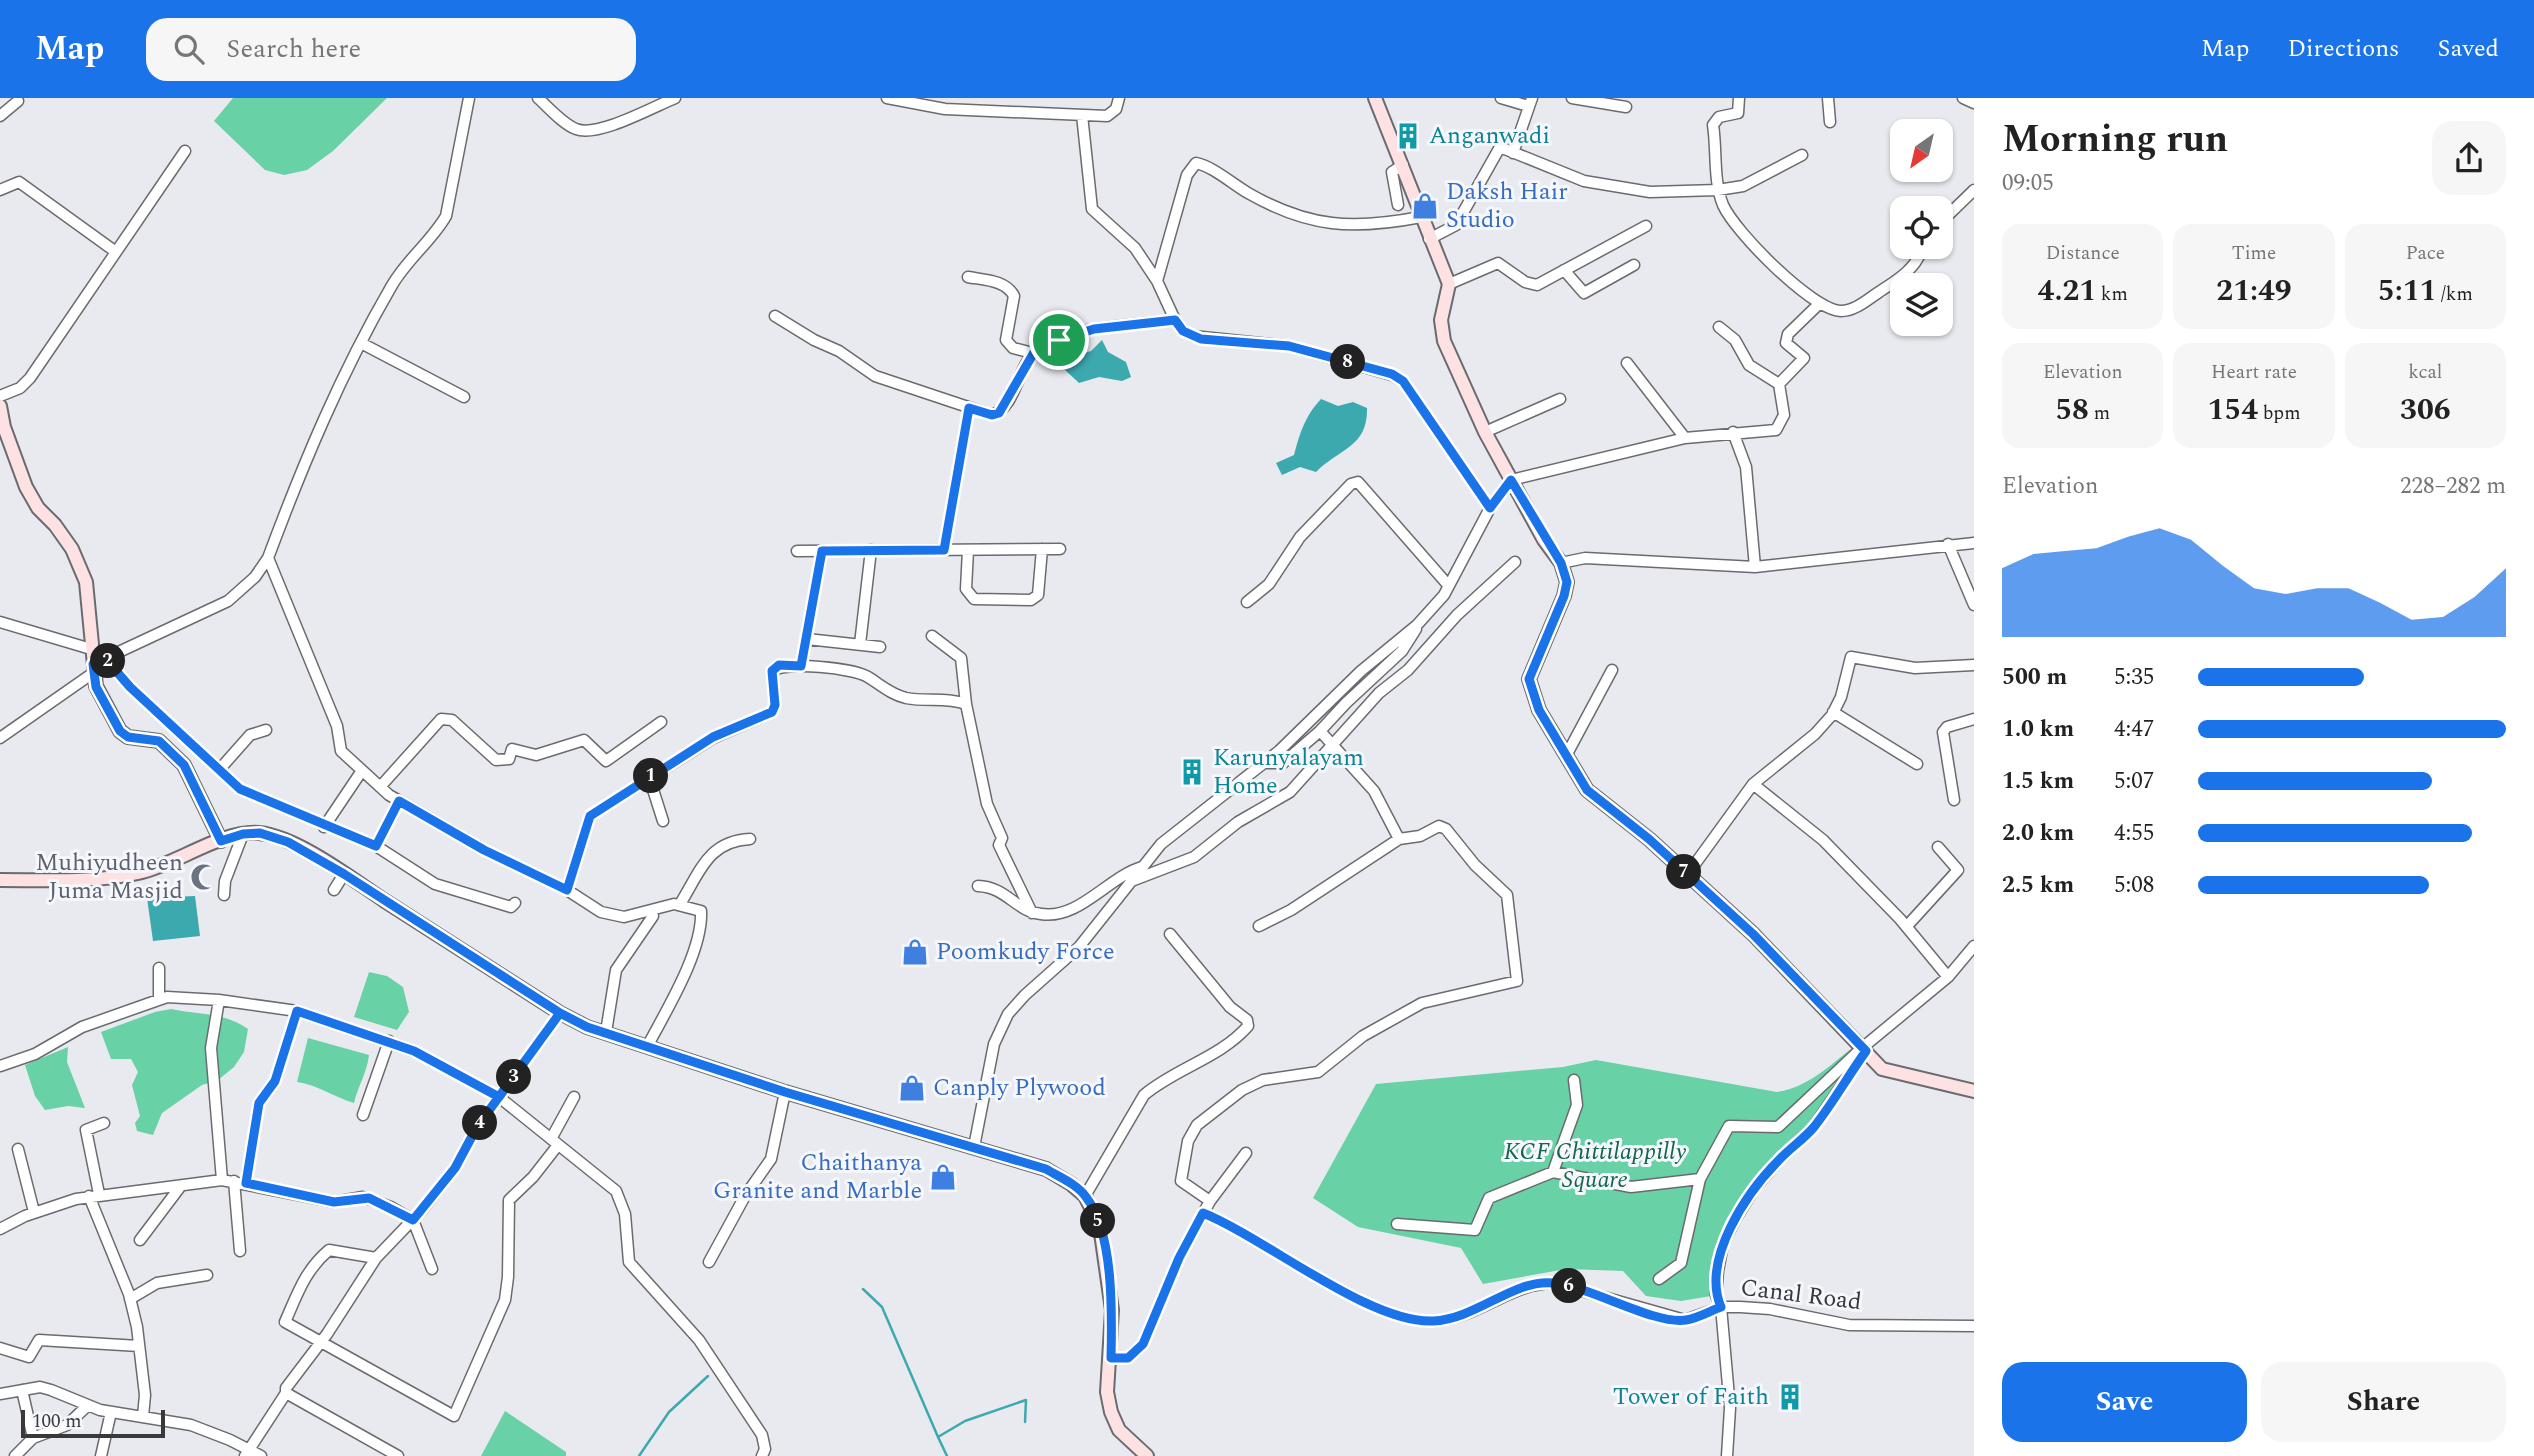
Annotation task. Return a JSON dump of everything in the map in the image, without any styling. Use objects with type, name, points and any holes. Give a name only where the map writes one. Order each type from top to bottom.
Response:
[{"type":"street","points":[[0,738],[97,665],[228,601],[255,577],[268,558],[324,412],[399,273],[438,230],[446,216],[469,98]]},
{"type":"street","points":[[538,98],[574,129],[584,131],[598,130],[675,98]]},
{"type":"street","points":[[887,98],[1107,116],[1116,108],[1119,98]]},
{"type":"street","points":[[1375,98],[1449,284],[1441,320],[1444,341],[1485,432],[1561,563],[1567,582],[1564,596],[1529,679],[1539,710],[1587,790],[1753,934],[1882,1069],[1974,1091]]},
{"type":"street","points":[[1501,98],[1530,102],[1513,153]]},
{"type":"street","points":[[1572,98],[1626,107]]},
{"type":"street","points":[[1739,98],[1738,113],[1719,117],[1713,125],[1718,190],[1735,227],[1745,240],[1820,303],[1837,311],[1853,309],[1912,267],[1916,259]]},
{"type":"street","points":[[1828,98],[1830,122]]},
{"type":"street","points":[[1964,98],[1974,103]]},
{"type":"street","points":[[0,116],[18,101]]},
{"type":"street","points":[[1082,115],[1089,201],[1093,209],[1135,248],[1157,281],[1183,331],[1201,339],[1289,346],[1392,374],[1403,381],[1490,508]]},
{"type":"street","points":[[1429,239],[1456,225],[1500,147],[1584,181],[1650,192],[1718,190],[1744,186],[1802,155]]},
{"type":"street","points":[[0,396],[20,388],[30,378],[185,151]]},
{"type":"street","points":[[1157,281],[1187,175],[1196,163],[1251,195],[1319,222],[1372,226],[1421,217]]},
{"type":"street","points":[[1398,205],[1392,172],[1403,165]]},
{"type":"street","points":[[0,190],[19,182],[116,252]]},
{"type":"street","points":[[1953,210],[1974,190]]},
{"type":"street","points":[[1449,284],[1491,264],[1504,266],[1531,285],[1537,285],[1646,226]]},
{"type":"street","points":[[1564,270],[1584,293],[1634,265]]},
{"type":"street","points":[[968,278],[998,283],[1012,291],[1014,296],[1006,340],[1013,348],[1033,354]]},
{"type":"street","points":[[1779,384],[1804,358],[1786,343],[1788,334],[1820,303]]},
{"type":"street","points":[[775,316],[814,340],[839,351],[876,376],[992,415],[999,413],[1033,354],[1077,333],[1175,320]]},
{"type":"street","points":[[974,1147],[994,1044],[1009,1014],[1024,995],[1079,947],[1142,867],[1182,825],[1264,764],[1361,671],[1418,625],[1444,596],[1490,508],[1511,480],[1685,438],[1776,430],[1784,415],[1779,384],[1749,365],[1735,340],[1719,327]]},
{"type":"street","points":[[361,343],[464,397]]},
{"type":"street","points":[[1627,363],[1685,438]]},
{"type":"street","points":[[1485,432],[1560,399]]},
{"type":"street","points":[[0,406],[4,427],[26,487],[38,508],[55,525],[72,549],[86,582],[91,649],[120,731],[128,737],[159,741],[184,765],[221,841]]},
{"type":"street","points":[[944,550],[969,408]]},
{"type":"street","points":[[1733,432],[1746,467],[1755,567]]},
{"type":"street","points":[[1247,602],[1269,584],[1300,537],[1351,484],[1358,482],[1365,486],[1410,545],[1448,585]]},
{"type":"street","points":[[1561,563],[1585,558],[1755,567],[1974,543]]},
{"type":"street","points":[[1948,544],[1974,605]]},
{"type":"street","points":[[968,550],[966,589],[974,599],[1031,600],[1038,595],[1042,549]]},
{"type":"street","points":[[797,551],[1060,549]]},
{"type":"street","points":[[860,644],[871,550]]},
{"type":"street","points":[[801,666],[822,551]]},
{"type":"street","points":[[268,558],[337,726],[341,751],[361,772],[399,801],[484,850],[567,890],[612,917],[624,917],[652,908],[680,904],[701,911],[702,921],[684,974],[649,1045]]},
{"type":"street","points":[[1134,880],[1147,877],[1205,851],[1238,822],[1290,792],[1380,693],[1408,670],[1457,615],[1515,562]]},
{"type":"street","points":[[0,622],[91,649]]},
{"type":"street","points":[[1264,764],[1283,763],[1320,731],[1402,651],[1418,625]]},
{"type":"street","points":[[932,636],[961,658],[966,704],[986,804],[1002,838],[999,845],[1032,913]]},
{"type":"street","points":[[807,639],[880,647]]},
{"type":"street","points":[[1687,874],[1753,784],[1815,734],[1833,712],[1851,657],[1924,668],[1974,665]]},
{"type":"street","points":[[97,665],[130,687],[240,789],[324,827],[376,846],[435,884],[511,906],[515,903]]},
{"type":"street","points":[[567,890],[590,816],[713,737],[772,712],[775,705],[772,671],[779,665],[868,677],[882,689],[904,697],[955,700],[966,704]]},
{"type":"street","points":[[1567,754],[1612,670]]},
{"type":"street","points":[[1833,712],[1917,764]]},
{"type":"street","points":[[380,787],[441,719],[452,720],[496,760],[509,758],[512,749],[536,755],[584,740],[606,761],[661,722]]},
{"type":"street","points":[[1954,800],[1943,732],[1947,727],[1974,719]]},
{"type":"street","points":[[219,770],[250,735],[266,730]]},
{"type":"street","points":[[1320,731],[1374,791],[1399,839]]},
{"type":"street","points":[[324,827],[361,772]]},
{"type":"street","points":[[649,777],[663,821]]},
{"type":"street","points":[[1753,784],[1823,840],[1906,926],[1948,977]]},
{"type":"street","points":[[376,846],[399,801]]},
{"type":"street","points":[[1210,1201],[1181,1181],[1188,1141],[1197,1125],[1214,1110],[1263,1080],[1318,1072],[1363,1036],[1422,1003],[1517,981],[1507,895],[1475,865],[1446,829],[1439,826],[1420,836],[1399,839],[1291,910],[1259,926]]},
{"type":"street","points":[[0,880],[92,880],[140,873],[221,841],[243,834],[260,833],[288,842],[344,874],[560,1013],[606,1032],[785,1092],[1046,1169],[1086,1196],[1100,1226],[1112,1310],[1108,1392],[1111,1412],[1119,1430],[1147,1456]]},
{"type":"street","points":[[224,895],[225,881],[243,834]]},
{"type":"street","points":[[680,904],[714,849],[732,840],[750,839]]},
{"type":"street","points":[[1906,926],[1958,870],[1938,846]]},
{"type":"street","points":[[978,886],[994,886],[1032,913],[1058,914],[1070,909],[1127,871],[1142,867]]},
{"type":"street","points":[[334,890],[344,874]]},
{"type":"street","points":[[606,1032],[616,970],[653,916]]},
{"type":"street","points":[[1086,1196],[1144,1095],[1158,1083],[1220,1051],[1248,1026],[1247,1020],[1230,1007],[1170,933]]},
{"type":"street","points":[[1660,1279],[1681,1263],[1700,1179],[1729,1126],[1778,1127],[1948,977],[1974,946]]},
{"type":"street","points":[[159,968],[159,1000]]},
{"type":"street","points":[[0,1066],[36,1054],[82,1027],[167,997],[219,1000],[297,1011],[341,1028],[389,1041],[440,1064],[499,1097],[616,1191],[628,1232],[629,1262],[716,1363],[762,1435],[765,1448],[762,1456]]},
{"type":"street","points":[[219,1000],[211,1048],[222,1180]]},
{"type":"street","points":[[246,1183],[259,1103],[275,1081],[297,1011]]},
{"type":"street","points":[[246,1453],[286,1393],[286,1388],[321,1343],[376,1258],[413,1220],[455,1168],[477,1127],[560,1013]]},
{"type":"street","points":[[363,1115],[389,1041]]},
{"type":"street","points":[[1727,1456],[1730,1408],[1721,1307],[1716,1295],[1723,1244],[1736,1218],[1770,1170],[1813,1128],[1864,1050]]},
{"type":"street","points":[[1553,1172],[1577,1105],[1574,1080]]},
{"type":"street","points":[[709,1262],[745,1196],[771,1159],[785,1092]]},
{"type":"street","points":[[376,1258],[328,1250],[315,1261],[302,1282],[285,1322],[454,1416],[505,1300],[509,1200],[533,1177],[555,1142],[574,1097]]},
{"type":"street","points":[[104,1123],[86,1130],[94,1195],[130,1299],[145,1395],[143,1416]]},
{"type":"street","points":[[18,1150],[34,1212]]},
{"type":"street","points":[[1111,1358],[1128,1358],[1143,1344],[1179,1258],[1203,1213],[1246,1153]]},
{"type":"street","points":[[1397,1224],[1475,1230],[1489,1198],[1553,1172],[1631,1187],[1700,1179]]},
{"type":"street","points":[[0,1229],[34,1212],[94,1195],[222,1180],[234,1181],[334,1202],[369,1198],[413,1220],[432,1269]]},
{"type":"street","points":[[234,1181],[240,1251]]},
{"type":"street","points":[[140,1240],[180,1187]]},
{"type":"street","name":"Canal Road","points":[[1203,1213],[1228,1223],[1340,1290],[1383,1309],[1430,1322],[1456,1319],[1534,1283],[1554,1283],[1685,1320],[1721,1307],[1770,1309],[1849,1325],[1974,1326]]},
{"type":"street","points":[[130,1299],[157,1283],[207,1275]]},
{"type":"street","points":[[0,1348],[29,1357],[39,1340],[139,1346]]},
{"type":"street","points":[[0,1394],[22,1390],[51,1390],[87,1406],[191,1425],[246,1453],[261,1456]]},
{"type":"street","points":[[22,1390],[33,1438]]},
{"type":"street","points":[[286,1393],[398,1456]]},
{"type":"street","points":[[15,1456],[33,1438],[66,1425],[87,1406]]},
{"type":"street","points":[[101,1456],[111,1412]]},
{"type":"green space","points":[[233,98],[387,98],[333,151],[307,170],[284,175],[265,170],[214,121]]},
{"type":"green space","points":[[369,972],[387,976],[403,987],[409,1012],[397,1030],[354,1017]]},
{"type":"green space","points":[[171,1009],[220,1017],[248,1029],[244,1052],[234,1067],[218,1080],[202,1085],[162,1113],[153,1135],[137,1131],[135,1123],[140,1116],[132,1085],[138,1072],[131,1059],[111,1059],[101,1032],[155,1012]]},
{"type":"green space","points":[[308,1038],[369,1055],[354,1103],[297,1082]]},
{"type":"green space","points":[[68,1047],[67,1062],[85,1108],[68,1106],[45,1110],[35,1096],[25,1065]]},
{"type":"green space","name":"KCF Chittilappilly Square","points":[[1852,1048],[1859,1058],[1823,1107],[1746,1191],[1727,1218],[1719,1236],[1711,1296],[1681,1301],[1646,1296],[1623,1271],[1566,1269],[1483,1284],[1461,1248],[1358,1227],[1313,1198],[1376,1084],[1563,1067],[1596,1060],[1777,1092],[1808,1081]]},
{"type":"green space","points":[[505,1411],[566,1452],[566,1456],[481,1456]]},
{"type":"water","points":[[1102,340],[1108,352],[1126,362],[1131,377],[1122,381],[1099,377],[1079,383],[1064,369],[1070,357],[1091,351]]},
{"type":"water","points":[[1321,399],[1338,406],[1353,402],[1367,408],[1363,431],[1351,446],[1316,472],[1300,467],[1282,475],[1276,463],[1294,455],[1304,425]]},
{"type":"water","points":[[195,896],[200,936],[153,941],[147,898]]},
{"type":"waterway","points":[[863,1289],[882,1307],[938,1437]]},
{"type":"waterway","points":[[639,1456],[669,1412],[708,1376]]},
{"type":"waterway","points":[[947,1456],[938,1437],[965,1421],[1026,1400],[1025,1422]]},
{"type":"place","name":"Anganwadi","points":[[1408,136]]},
{"type":"place","name":"Daksh Hair Studio","points":[[1425,206]]},
{"type":"place","name":"Karunyalayam Home","points":[[1192,772]]},
{"type":"place","name":"Muhiyudheen Juma Masjid","points":[[204,877]]},
{"type":"place","name":"Poomkudy Force","points":[[915,952]]},
{"type":"place","name":"Canply Plywood","points":[[912,1088]]},
{"type":"place","name":"Chaithanya Granite and Marble","points":[[943,1177]]},
{"type":"place","name":"Tower of Faith","points":[[1790,1397]]},
{"type":"route","points":[[1059,340],[1033,354],[999,413],[992,415],[969,408],[944,550],[822,551],[801,666],[779,665],[772,671],[775,705],[772,712],[713,737],[590,816],[567,890],[484,850],[399,801],[376,846],[324,827],[240,789],[130,687],[104,657],[93,664],[96,687],[120,731],[128,737],[159,741],[184,765],[221,841],[243,834],[260,833],[288,842],[330,865],[560,1013],[499,1097],[414,1051],[297,1011],[275,1081],[259,1103],[246,1183],[334,1202],[357,1197],[369,1198],[413,1220],[455,1168],[460,1154],[477,1127],[499,1097],[531,1052],[560,1013],[587,1027],[649,1045],[785,1092],[974,1147],[1018,1163],[1046,1169],[1071,1184],[1086,1196],[1100,1226],[1112,1310],[1111,1358],[1128,1358],[1143,1344],[1179,1258],[1203,1213],[1228,1223],[1340,1290],[1383,1309],[1430,1322],[1456,1319],[1534,1283],[1554,1283],[1593,1292],[1608,1300],[1668,1318],[1685,1320],[1721,1307],[1716,1295],[1718,1271],[1723,1244],[1736,1218],[1754,1189],[1778,1160],[1813,1128],[1866,1051],[1753,934],[1649,839],[1587,790],[1539,710],[1529,679],[1564,596],[1567,582],[1561,563],[1544,540],[1511,480],[1490,508],[1403,381],[1392,374],[1289,346],[1201,339],[1183,331],[1175,320],[1094,329],[1059,340]]}]
